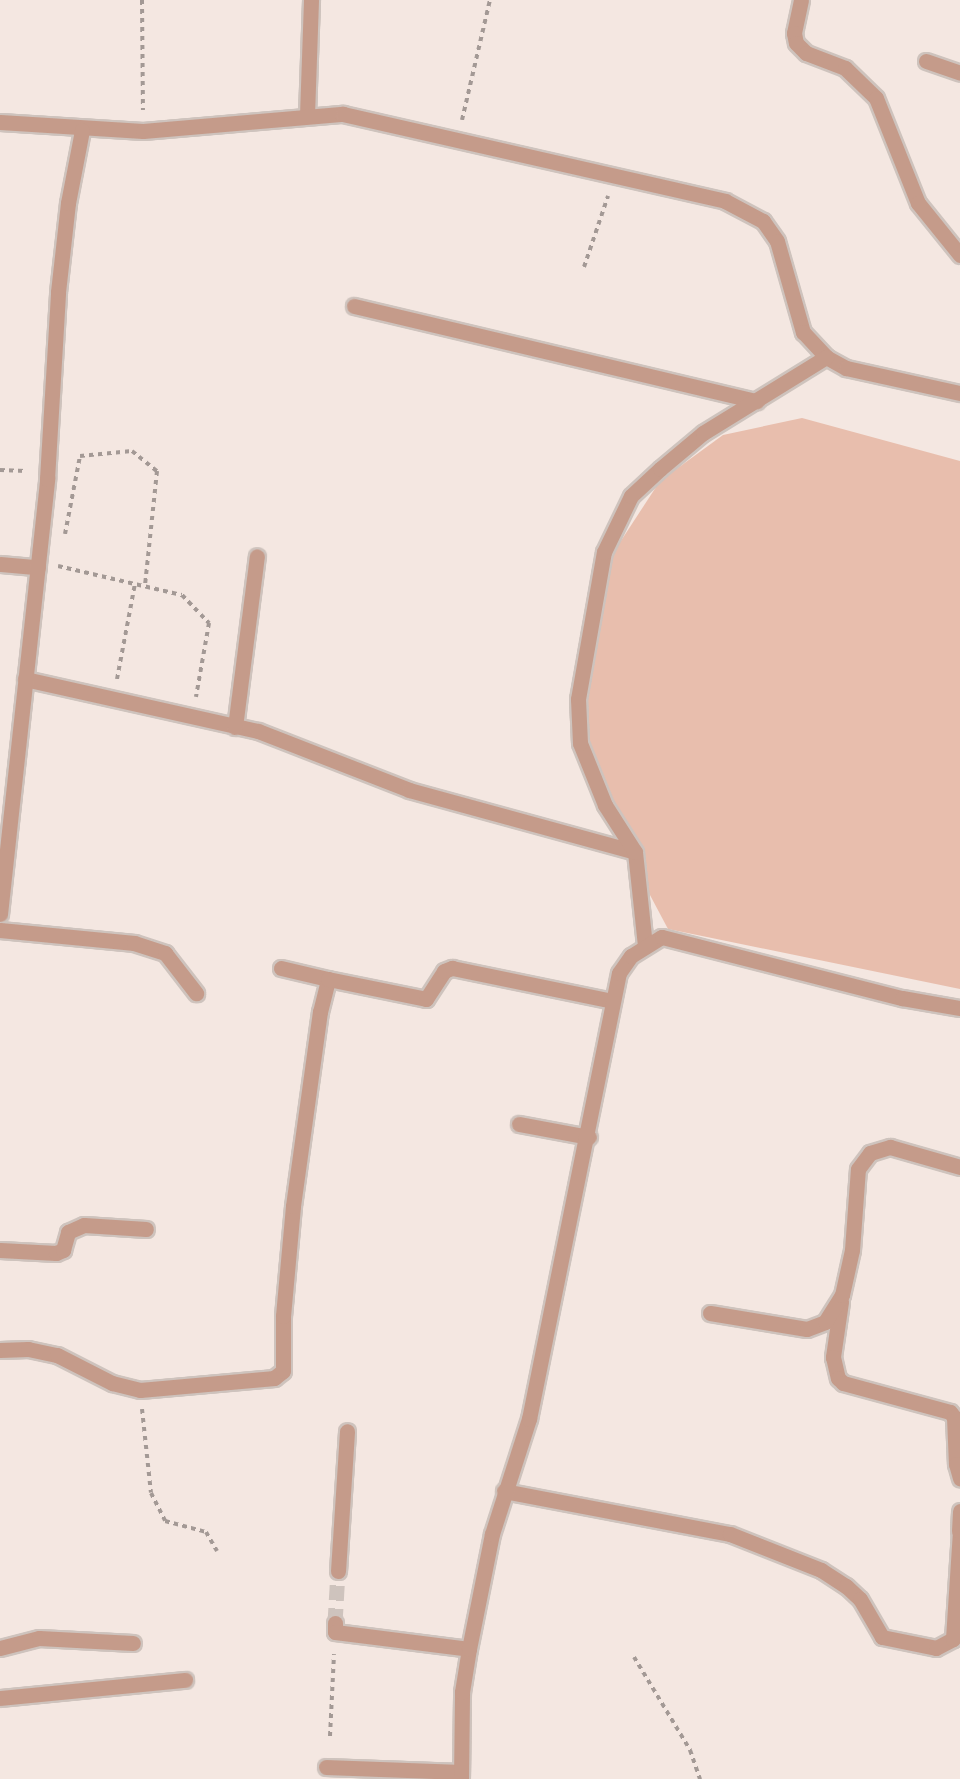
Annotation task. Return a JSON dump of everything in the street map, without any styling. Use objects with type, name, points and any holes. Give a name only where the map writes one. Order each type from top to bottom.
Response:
[{"type":"street","points":[[307,116],[311,0]]},
{"type":"street","points":[[801,0],[794,33],[796,43],[806,53],[844,68],[876,98],[918,203],[960,255]]},
{"type":"street","points":[[926,61],[960,73]]},
{"type":"street","points":[[0,122],[82,130],[143,131],[343,114],[458,138],[724,201],[763,221],[785,263],[803,332],[826,357],[846,368],[960,393]]},
{"type":"street","points":[[0,914],[2,870],[47,479],[58,292],[68,203],[82,130]]},
{"type":"street","points":[[354,306],[757,401]]},
{"type":"street","points":[[645,946],[635,852],[606,806],[580,743],[578,699],[582,665],[604,552],[631,496],[702,433],[826,357]]},
{"type":"street","points":[[235,727],[257,556]]},
{"type":"street","points":[[0,564],[38,567]]},
{"type":"street","points":[[25,679],[258,731],[409,790],[635,852]]},
{"type":"street","points":[[0,930],[134,943],[165,953],[196,993]]},
{"type":"street","points":[[326,1767],[461,1775],[462,1692],[469,1649],[504,1491],[529,1419],[589,1137],[619,973],[631,956],[662,937],[902,998],[960,1008]]},
{"type":"street","points":[[281,968],[426,999],[444,971],[452,968],[613,1001]]},
{"type":"street","points":[[0,1350],[28,1349],[57,1355],[112,1383],[140,1390],[274,1378],[283,1371],[283,1316],[292,1206],[320,1012],[328,979]]},
{"type":"street","points":[[519,1124],[589,1137]]},
{"type":"street","points":[[960,1167],[890,1147],[870,1153],[858,1169],[852,1250],[832,1358],[838,1378],[843,1383],[950,1412],[954,1417],[956,1464],[960,1478]]},
{"type":"street","points":[[0,1250],[56,1254],[63,1250],[68,1232],[84,1225],[146,1229]]},
{"type":"street","points":[[710,1313],[807,1329],[825,1322],[842,1295]]},
{"type":"street","points":[[338,1571],[347,1431]]},
{"type":"street","points":[[504,1491],[730,1534],[821,1570],[846,1586],[860,1599],[882,1637],[942,1648],[957,1634],[960,1511]]},
{"type":"street","points":[[335,1628],[469,1649]]},
{"type":"street","points":[[0,1648],[39,1638],[133,1642]]},
{"type":"street","points":[[0,1698],[111,1684],[185,1680]]},
{"type":"path","points":[[142,0],[143,131]]},
{"type":"path","points":[[458,138],[490,0]]},
{"type":"path","points":[[585,267],[615,175]]},
{"type":"path","points":[[63,544],[80,456],[132,452],[157,471],[145,586]]},
{"type":"path","points":[[59,566],[61,555]]},
{"type":"path","points":[[38,567],[59,566],[182,595],[209,623],[193,718]]},
{"type":"path","points":[[114,700],[135,584]]},
{"type":"path","points":[[140,1390],[151,1493],[165,1521],[207,1532],[217,1551]]},
{"type":"path","points":[[330,1736],[335,1628]]},
{"type":"path","points":[[634,1657],[690,1750],[700,1779]]},
{"type":"shaded area","points":[[802,418],[960,461],[960,989],[668,929],[583,769],[582,682],[611,556],[660,481],[723,435]]},
{"type":"tunnel","points":[[335,1623],[338,1571]]}]
